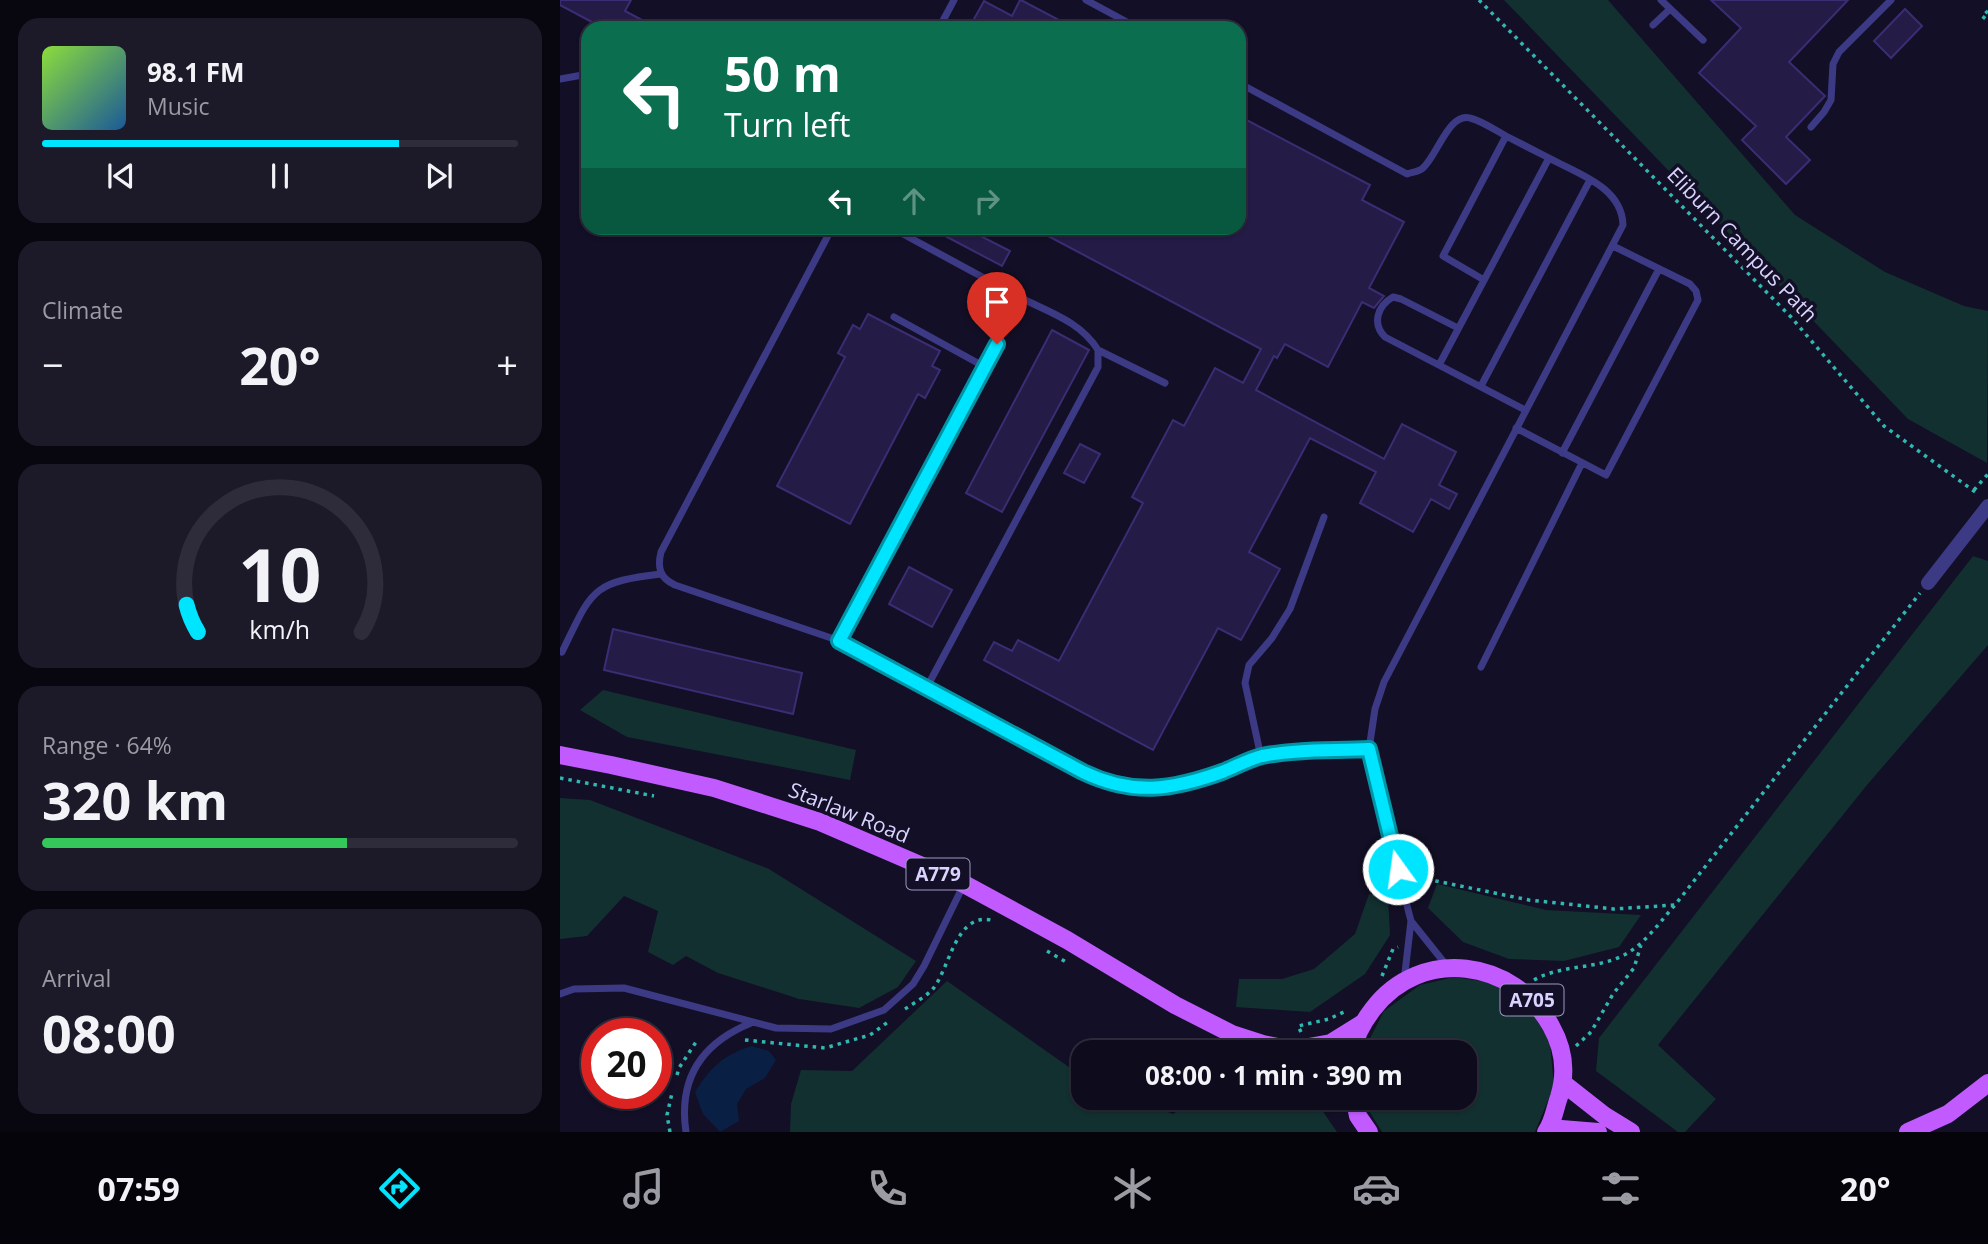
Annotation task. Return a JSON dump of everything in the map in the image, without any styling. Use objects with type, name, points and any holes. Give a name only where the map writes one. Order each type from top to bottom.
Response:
[{"type":"main road","name":"Starlaw Road","points":[[560,755],[714,788],[820,822],[964,884],[1067,940],[1175,1004],[1221,1028],[1252,1040]]},
{"type":"main road","name":"A705","points":[[1357,1040],[1363,1023],[1382,998],[1404,981],[1428,971],[1448,968],[1490,972],[1520,988],[1541,1009],[1557,1037],[1563,1058],[1563,1083],[1548,1130],[1598,1132]]},
{"type":"main road","points":[[1336,1040],[1363,1023]]},
{"type":"main road","points":[[1563,1083],[1605,1116],[1632,1132]]},
{"type":"main road","points":[[1908,1132],[1948,1114],[1988,1083]]},
{"type":"main road","points":[[1353,1110],[1369,1132]]},
{"type":"main road","points":[[1357,1110],[1358,1116]]},
{"type":"street","points":[[1928,583],[1984,501]]},
{"type":"lane","points":[[943,21],[954,0]]},
{"type":"lane","points":[[1086,0],[1125,21]]},
{"type":"lane","points":[[1661,0],[1703,40]]},
{"type":"lane","points":[[1811,127],[1831,100],[1833,64],[1839,52],[1890,1]]},
{"type":"lane","points":[[1653,25],[1670,9]]},
{"type":"lane","points":[[560,79],[581,75]]},
{"type":"lane","points":[[1246,87],[1407,174],[1421,170],[1435,153],[1453,122],[1460,118],[1469,118],[1611,192],[1623,211],[1623,225],[1613,246],[1384,682],[1375,709],[1369,749],[1411,921],[1404,981]]},
{"type":"lane","points":[[1484,280],[1443,256],[1506,136]]},
{"type":"lane","points":[[1439,365],[1549,158]]},
{"type":"lane","points":[[1480,386],[1590,180]]},
{"type":"lane","points":[[828,235],[661,552],[658,564],[667,581],[839,641],[1083,772],[1105,782],[1129,788],[1156,789],[1185,784],[1261,757],[1369,749]]},
{"type":"lane","points":[[905,235],[1021,299],[1079,327],[1091,338],[1098,350],[1098,367],[928,687]]},
{"type":"lane","points":[[1517,428],[1606,475],[1698,300],[1696,291],[1690,284],[1613,246]]},
{"type":"lane","points":[[1562,453],[1659,269]]},
{"type":"lane","points":[[1458,328],[1393,297],[1387,300],[1376,322],[1385,337],[1525,411]]},
{"type":"lane","points":[[839,641],[1021,299]]},
{"type":"lane","points":[[894,317],[985,367]]},
{"type":"lane","points":[[1098,350],[1165,383]]},
{"type":"lane","points":[[1481,667],[1583,463]]},
{"type":"lane","points":[[1261,757],[1245,683],[1249,665],[1272,638],[1290,608],[1324,517]]},
{"type":"lane","points":[[562,652],[588,599],[604,586],[627,578],[661,574]]},
{"type":"lane","points":[[560,995],[574,989],[624,988],[776,1028],[831,1029],[884,1010],[913,984],[964,884]]},
{"type":"lane","points":[[1411,921],[1448,968]]},
{"type":"lane","points":[[686,1132],[686,1088],[696,1066],[706,1051],[729,1032],[751,1023]]},
{"type":"path","name":"Eliburn Campus Path","points":[[1479,0],[1791,317],[1884,426],[1974,490],[1984,501]]},
{"type":"path","points":[[1988,11],[1982,16],[1988,21]]},
{"type":"path","points":[[1974,490],[1988,474]]},
{"type":"path","points":[[1520,988],[1549,972],[1601,963],[1623,956],[1642,943],[1675,905],[1928,583]]},
{"type":"path","points":[[560,778],[654,796]]},
{"type":"path","points":[[1398,869],[1436,881],[1529,900],[1614,909],[1675,905]]},
{"type":"path","points":[[1413,874],[1416,886]]},
{"type":"path","points":[[901,1013],[931,990],[962,932],[971,923],[982,919],[994,921]]},
{"type":"path","points":[[1563,1058],[1591,1032],[1613,994],[1634,968],[1642,943]]},
{"type":"path","points":[[1376,984],[1383,975],[1393,949],[1408,944]]},
{"type":"path","points":[[1042,948],[1078,969]]},
{"type":"path","points":[[1298,1040],[1298,1026],[1329,1019],[1351,1008]]},
{"type":"path","points":[[739,1040],[825,1048],[870,1035],[891,1020]]},
{"type":"path","points":[[676,1080],[679,1068],[696,1042],[706,1051]]},
{"type":"path","points":[[670,1132],[667,1115],[673,1091]]},
{"type":"green space","points":[[1504,0],[1608,0],[1795,215],[1885,272],[1964,306],[1988,311],[1987,463],[1908,419]]},
{"type":"green space","points":[[1973,556],[1988,561],[1988,645],[1867,785],[1658,1045],[1716,1099],[1685,1132],[1678,1132],[1596,1071],[1599,1038]]},
{"type":"green space","points":[[603,690],[856,750],[850,780],[627,737],[580,710]]},
{"type":"green space","points":[[560,798],[590,800],[769,869],[916,961],[898,987],[859,1008],[799,999],[718,973],[686,956],[673,965],[648,952],[658,911],[624,896],[587,936],[560,939]]},
{"type":"green space","points":[[1437,884],[1546,910],[1641,915],[1619,947],[1564,961],[1509,959],[1463,942],[1428,908]]},
{"type":"green space","points":[[1369,894],[1388,896],[1390,935],[1365,974],[1310,1012],[1236,1007],[1239,979],[1282,979],[1314,969],[1355,934]]},
{"type":"green space","points":[[1454,977],[1488,982],[1513,995],[1534,1014],[1550,1043],[1554,1086],[1535,1132],[1382,1132],[1368,1110],[1477,1110],[1477,1040],[1369,1040],[1384,1011],[1420,985]]},
{"type":"green space","points":[[947,981],[1071,1069],[1071,1110],[1162,1110],[1173,1114],[1179,1110],[1322,1110],[1337,1132],[790,1132],[791,1104],[801,1070],[852,1071]]},
{"type":"water","points":[[751,1046],[769,1051],[776,1060],[765,1078],[746,1089],[737,1104],[739,1121],[720,1132],[703,1114],[695,1092],[718,1063]]},
{"type":"building","points":[[560,0],[631,0],[625,11],[644,21],[590,21],[560,5]]},
{"type":"building","points":[[1020,0],[1060,21],[973,21],[984,1],[1012,16]]},
{"type":"building","points":[[1711,0],[1848,0],[1789,62],[1825,96],[1786,137],[1810,160],[1786,184],[1742,140],[1756,126],[1699,73],[1741,28]]},
{"type":"building","points":[[1905,9],[1922,26],[1891,58],[1874,41]]},
{"type":"building","points":[[1246,120],[1370,185],[1362,200],[1404,222],[1369,288],[1384,296],[1374,308],[1362,302],[1328,367],[1285,344],[1277,358],[1274,356],[1256,390],[1384,459],[1402,424],[1456,452],[1439,485],[1457,494],[1449,509],[1431,499],[1413,532],[1360,503],[1376,472],[1310,438],[1249,552],[1280,569],[1241,640],[1218,628],[1153,750],[984,660],[994,642],[1012,651],[1018,640],[1059,661],[1143,503],[1132,497],[1173,420],[1184,426],[1215,368],[1243,383],[1261,349],[1046,235],[1246,235]]},
{"type":"building","points":[[943,235],[979,235],[1010,251],[1002,266]]},
{"type":"building","points":[[868,314],[940,351],[932,366],[940,370],[925,398],[918,394],[850,524],[777,486],[845,357],[838,353],[853,325],[860,329]]},
{"type":"building","points":[[1052,330],[1089,350],[1002,512],[966,493]]},
{"type":"building","points":[[1080,444],[1100,454],[1084,483],[1064,473]]},
{"type":"building","points":[[909,567],[952,590],[932,627],[889,604]]},
{"type":"building","points":[[613,629],[802,673],[793,714],[604,670]]},
{"type":"route","points":[[997,344],[839,641],[1083,772],[1105,782],[1129,788],[1156,789],[1185,784],[1261,757],[1369,749],[1398,869]]}]
